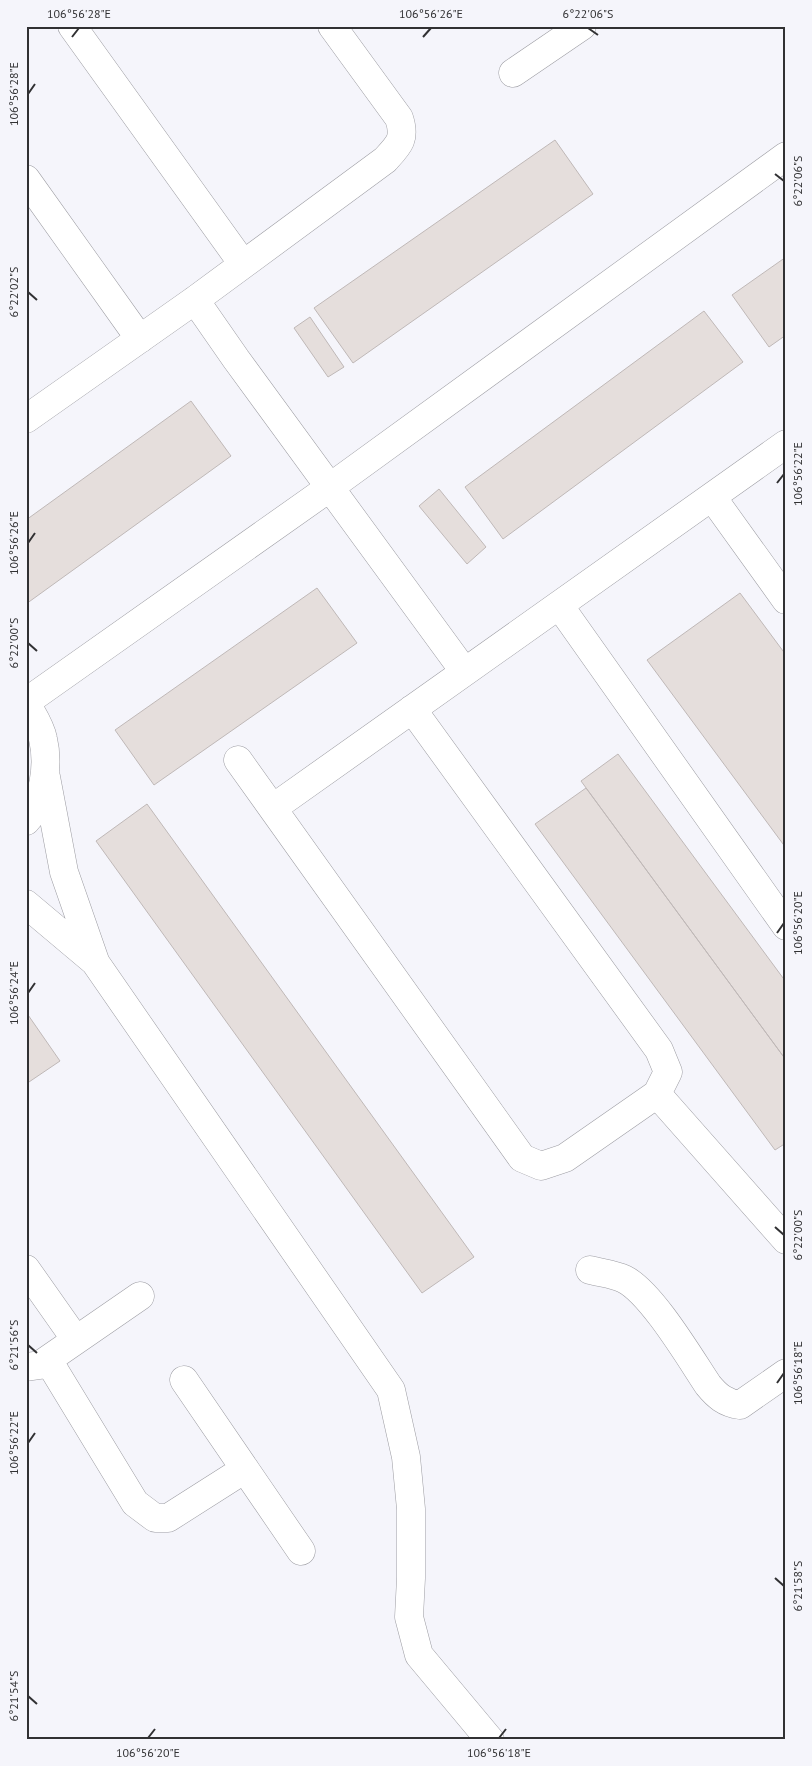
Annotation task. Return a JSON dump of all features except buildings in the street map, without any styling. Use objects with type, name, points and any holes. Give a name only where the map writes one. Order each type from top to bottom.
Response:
[{"type":"street","points":[[72,26],[243,264]]},
{"type":"street","points":[[26,419],[194,300],[385,160],[396,148],[402,139],[402,128],[399,118],[332,26]]},
{"type":"street","points":[[513,73],[567,30]]},
{"type":"street","points":[[95,962],[64,872],[46,777],[43,738],[26,703],[329,488],[786,156]]},
{"type":"street","points":[[26,179],[140,339]]},
{"type":"street","points":[[194,300],[464,671]]},
{"type":"street","points":[[273,808],[786,444]]},
{"type":"street","points":[[712,497],[786,600]]},
{"type":"street","points":[[559,605],[786,926]]},
{"type":"street","points":[[238,760],[522,1158],[541,1166],[565,1158],[657,1094],[668,1072],[659,1050],[412,709]]},
{"type":"street","points":[[26,821],[33,814],[46,777]]},
{"type":"street","points":[[26,904],[95,962],[391,1390],[406,1456],[408,1474],[411,1510],[409,1616],[419,1655],[490,1740]]},
{"type":"street","points":[[657,1094],[786,1240]]},
{"type":"street","points":[[26,1269],[76,1340]]},
{"type":"street","points":[[590,1270],[624,1279],[642,1294],[659,1313],[708,1385],[716,1395],[729,1403],[740,1405],[786,1373]]},
{"type":"street","points":[[140,1296],[37,1364],[135,1503],[155,1518],[168,1518],[245,1469]]},
{"type":"street","points":[[184,1380],[301,1551]]}]
